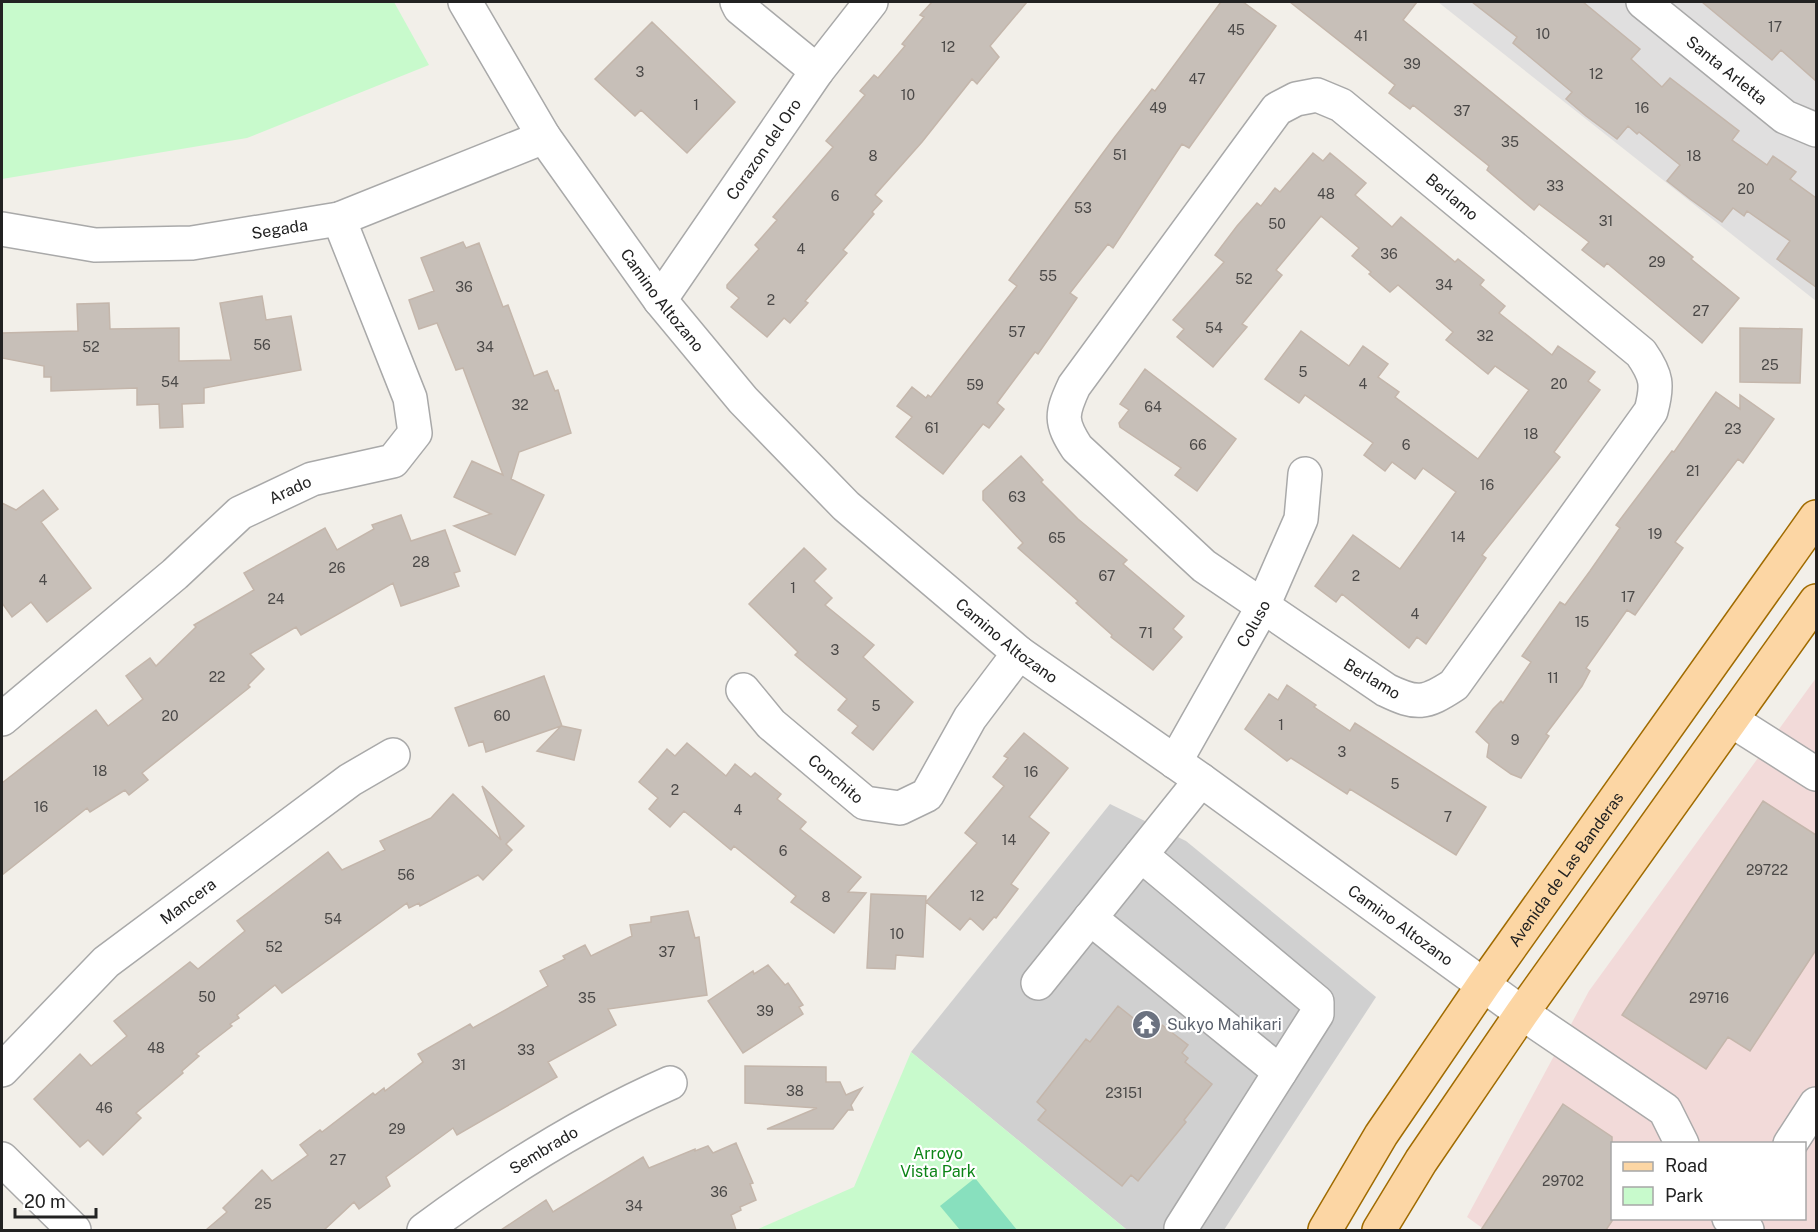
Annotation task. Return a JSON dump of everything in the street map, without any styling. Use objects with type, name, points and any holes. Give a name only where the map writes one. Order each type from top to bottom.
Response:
[{"type":"main road","name":"Avenida de Las Banderas","points":[[1325,1230],[1381,1135],[1484,984],[1816,518]]},
{"type":"main road","points":[[1379,1230],[1421,1161],[1522,1013],[1816,601]]},
{"type":"street","name":"Camino Altozano","points":[[465,2],[544,137],[660,300],[743,400],[846,506],[1019,653],[1201,780],[1522,1013],[1665,1110],[1681,1142]]},
{"type":"street","points":[[737,2],[740,8],[817,71]]},
{"type":"street","name":"Corazon del Oro","points":[[660,300],[817,71],[871,2]]},
{"type":"street","name":"Santa Arletta","points":[[1643,2],[1785,117],[1816,130]]},
{"type":"street","name":"Berlamo","points":[[1317,95],[1341,105],[1641,353],[1654,372],[1656,393],[1651,411],[1454,686],[1432,700],[1411,702],[1386,690],[1262,608],[1204,566],[1077,448],[1064,429],[1064,408],[1074,386],[1277,110],[1296,99],[1317,95]]},
{"type":"street","name":"Segada","points":[[2,230],[95,245],[192,243],[339,219],[544,137]]},
{"type":"street","name":"Arado","points":[[2,718],[175,574],[240,513],[312,479],[393,461],[415,433],[410,398],[339,219]]},
{"type":"street","name":"Coluso","points":[[1175,762],[1262,608],[1301,519],[1305,474]]},
{"type":"street","name":"Conchito","points":[[743,690],[771,724],[865,803],[900,808],[927,795],[970,718],[1019,653]]},
{"type":"street","points":[[1731,720],[1816,774]]},
{"type":"street","name":"Mancera","points":[[2,1070],[106,962],[350,780],[393,755]]},
{"type":"street","points":[[1038,983],[1201,780]]},
{"type":"street","points":[[1141,855],[1317,1002],[1317,1014],[1181,1228]]},
{"type":"street","points":[[1090,918],[1280,1072]]},
{"type":"street","name":"Sembrado","points":[[424,1230],[471,1196],[619,1105],[670,1083]]},
{"type":"street","points":[[1791,1142],[1816,1104]]},
{"type":"street","points":[[2,1160],[74,1230]]},
{"type":"shaded area","points":[[1438,2],[1816,2],[1816,301]]},
{"type":"shaded area","points":[[1816,678],[1816,1230],[1485,1230],[1467,1217],[1589,991]]},
{"type":"shaded area","name":"Sukyo Mahikari","points":[[1110,804],[1186,841],[1376,997],[1224,1230],[1127,1230],[911,1052]]},
{"type":"green space","points":[[2,2],[394,2],[429,65],[247,138],[2,179]]},
{"type":"green space","name":"Arroyo Vista Park","points":[[911,1052],[1127,1230],[756,1230],[854,1187]]},
{"type":"green space","points":[[975,1178],[1017,1230],[960,1230],[940,1206]]},
{"type":"building","points":[[932,2],[1027,2],[990,46],[999,57],[977,84],[972,79],[922,142],[875,195],[882,201],[872,212],[874,214],[843,250],[847,253],[805,301],[808,303],[790,323],[784,318],[767,337],[731,307],[739,298],[727,288],[727,285],[759,249],[755,245],[777,220],[773,217],[833,147],[826,141],[865,95],[860,91],[874,75],[878,78],[905,46],[902,44],[924,17],[920,15]]},
{"type":"building","points":[[1221,2],[1243,2],[1276,26],[1189,148],[1182,144],[1113,248],[1108,244],[1070,293],[1077,298],[1038,354],[1035,352],[997,403],[1004,409],[989,428],[983,424],[943,474],[896,437],[912,417],[897,406],[912,387],[926,398],[928,395],[931,397],[1017,286],[1009,280],[1114,138],[1152,89],[1155,91]]},
{"type":"building","points":[[1290,2],[1417,2],[1403,20],[1693,257],[1691,259],[1739,298],[1702,343],[1607,263],[1604,267],[1582,250],[1589,242],[1539,204],[1534,210],[1487,170],[1489,166],[1413,105],[1410,109],[1389,93],[1395,85]]},
{"type":"building","points":[[1472,2],[1583,2],[1640,49],[1631,59],[1662,87],[1670,78],[1739,131],[1732,140],[1767,165],[1773,156],[1796,172],[1790,179],[1816,198],[1816,287],[1777,259],[1790,241],[1747,211],[1744,216],[1733,208],[1722,222],[1690,199],[1667,181],[1680,165],[1639,132],[1637,134],[1628,126],[1617,139],[1586,116],[1566,99],[1572,92],[1513,43],[1517,37]]},
{"type":"building","points":[[1702,2],[1816,2],[1816,81],[1781,50],[1772,60]]},
{"type":"building","points":[[652,22],[735,102],[687,153],[641,110],[635,116],[595,79]]},
{"type":"building","points":[[1313,153],[1323,161],[1330,153],[1366,183],[1355,195],[1392,227],[1401,217],[1455,262],[1458,259],[1484,280],[1480,285],[1505,306],[1499,313],[1552,355],[1558,346],[1595,372],[1588,381],[1600,390],[1554,452],[1560,457],[1482,555],[1486,558],[1426,644],[1417,637],[1409,648],[1342,594],[1336,602],[1315,586],[1353,535],[1400,569],[1456,492],[1423,468],[1415,479],[1392,462],[1385,471],[1364,455],[1373,443],[1305,395],[1299,403],[1265,379],[1301,331],[1349,366],[1363,346],[1388,364],[1378,377],[1399,392],[1395,397],[1478,459],[1529,390],[1495,366],[1488,374],[1446,340],[1453,332],[1398,285],[1390,292],[1369,274],[1371,272],[1352,256],[1359,248],[1321,216],[1276,270],[1282,275],[1242,324],[1247,327],[1213,367],[1177,337],[1184,329],[1173,320],[1224,262],[1215,255],[1237,226],[1257,203],[1261,206],[1275,188],[1280,192]]},
{"type":"building","points":[[463,242],[466,248],[479,243],[503,307],[508,305],[534,376],[547,371],[555,391],[558,390],[571,433],[519,452],[511,479],[544,495],[515,555],[454,526],[491,514],[454,497],[472,461],[503,475],[463,368],[456,370],[437,323],[419,329],[409,300],[434,291],[421,258]]},
{"type":"building","points":[[262,296],[266,320],[291,316],[301,370],[204,388],[204,403],[182,404],[183,427],[160,428],[159,404],[137,405],[137,388],[51,391],[51,377],[44,377],[44,366],[2,358],[2,333],[78,331],[77,304],[109,303],[110,329],[179,328],[179,361],[231,360],[220,303]]},
{"type":"building","points":[[1740,328],[1802,329],[1800,383],[1740,382]]},
{"type":"building","points":[[1145,369],[1236,439],[1197,491],[1175,475],[1181,468],[1120,427],[1119,423],[1129,410],[1120,404]]},
{"type":"building","points":[[1716,392],[1740,409],[1740,395],[1774,419],[1743,463],[1738,459],[1675,542],[1683,548],[1635,615],[1627,610],[1586,668],[1590,671],[1582,686],[1546,734],[1549,736],[1521,778],[1511,774],[1487,757],[1489,744],[1476,732],[1493,709],[1501,701],[1503,703],[1531,662],[1522,656],[1560,602],[1565,605],[1620,528],[1616,525],[1672,451],[1674,452]]},
{"type":"building","points":[[1021,456],[1043,480],[1041,482],[1078,519],[1127,560],[1123,564],[1184,616],[1173,629],[1182,637],[1153,670],[1111,637],[1112,635],[1076,603],[1078,601],[1018,548],[1023,543],[983,500],[983,491]]},
{"type":"building","points":[[43,490],[58,509],[41,522],[91,588],[47,622],[31,602],[12,617],[2,603],[2,503],[16,510]]},
{"type":"building","points":[[401,515],[411,541],[445,530],[460,571],[454,573],[459,586],[401,606],[393,583],[301,635],[296,627],[250,654],[264,669],[248,685],[250,687],[142,773],[148,780],[129,795],[125,790],[90,812],[87,808],[2,875],[2,783],[96,710],[108,726],[143,699],[126,676],[150,658],[156,666],[196,627],[194,625],[254,590],[244,573],[325,528],[337,550],[374,529],[372,525]]},
{"type":"building","points":[[804,548],[826,569],[814,581],[832,598],[825,605],[874,645],[863,657],[913,702],[873,750],[852,733],[858,726],[838,710],[847,699],[795,655],[798,652],[749,604]]},
{"type":"building","points":[[544,676],[562,726],[581,730],[574,760],[537,751],[561,726],[486,752],[483,741],[469,746],[455,708]]},
{"type":"building","points":[[1287,685],[1316,705],[1314,707],[1350,731],[1355,723],[1486,807],[1456,855],[1350,789],[1347,794],[1291,758],[1287,761],[1245,729],[1269,694],[1278,700]]},
{"type":"building","points":[[1024,733],[1068,768],[1029,817],[1049,833],[1011,884],[1018,889],[996,918],[994,917],[983,930],[970,918],[960,930],[926,902],[977,843],[965,833],[1004,786],[993,777],[1008,758],[1004,756]]},
{"type":"building","points":[[687,743],[726,776],[735,764],[751,777],[755,773],[781,794],[777,799],[806,822],[800,829],[861,877],[848,892],[866,893],[834,933],[791,902],[796,896],[734,846],[731,850],[684,811],[670,827],[649,809],[658,798],[639,782],[667,749],[675,756]]},
{"type":"building","points":[[482,786],[524,826],[506,844],[512,850],[483,880],[478,875],[420,906],[419,903],[409,908],[407,903],[282,993],[275,985],[237,1015],[239,1018],[230,1024],[232,1026],[196,1054],[199,1056],[182,1071],[183,1073],[136,1113],[141,1118],[103,1155],[88,1140],[80,1147],[34,1099],[80,1054],[91,1066],[127,1036],[114,1021],[190,962],[198,969],[245,931],[237,921],[328,852],[342,870],[385,850],[380,841],[431,818],[453,794],[501,840]]},
{"type":"building","points":[[1763,801],[1816,835],[1816,950],[1750,1051],[1728,1037],[1706,1069],[1622,1015]]},
{"type":"building","points":[[871,894],[926,896],[923,957],[896,955],[895,969],[867,968]]},
{"type":"building","points":[[688,911],[695,938],[699,937],[707,995],[608,1009],[616,1025],[548,1062],[557,1077],[457,1135],[453,1128],[386,1177],[390,1186],[359,1209],[354,1202],[324,1230],[206,1230],[227,1212],[223,1208],[262,1170],[272,1181],[308,1155],[300,1145],[320,1130],[322,1132],[373,1093],[375,1095],[384,1088],[385,1091],[423,1062],[418,1054],[470,1024],[473,1028],[548,986],[540,971],[565,959],[563,956],[585,945],[591,956],[632,936],[630,925],[651,922],[651,917]]},
{"type":"building","points":[[768,965],[785,985],[788,983],[803,1005],[799,1007],[803,1014],[743,1053],[708,1001],[753,971],[754,974]]},
{"type":"building","points":[[1118,1006],[1147,1029],[1149,1026],[1157,1032],[1162,1025],[1188,1045],[1182,1053],[1188,1058],[1185,1062],[1212,1084],[1184,1120],[1186,1122],[1138,1181],[1131,1175],[1122,1186],[1038,1120],[1046,1110],[1037,1102],[1086,1039],[1090,1042]]},
{"type":"building","points":[[745,1066],[826,1067],[826,1082],[840,1082],[846,1095],[862,1088],[851,1105],[853,1110],[848,1110],[833,1129],[767,1129],[817,1108],[745,1103]]},
{"type":"building","points":[[1563,1104],[1612,1137],[1612,1221],[1606,1230],[1481,1230]]},
{"type":"building","points":[[736,1143],[753,1183],[750,1184],[756,1200],[740,1207],[741,1210],[731,1215],[736,1230],[501,1230],[546,1200],[553,1212],[643,1157],[649,1168],[695,1149],[695,1151],[708,1146],[713,1153]]},
{"type":"place","name":"Sukyo Mahikari","points":[[1146,1024]]}]
